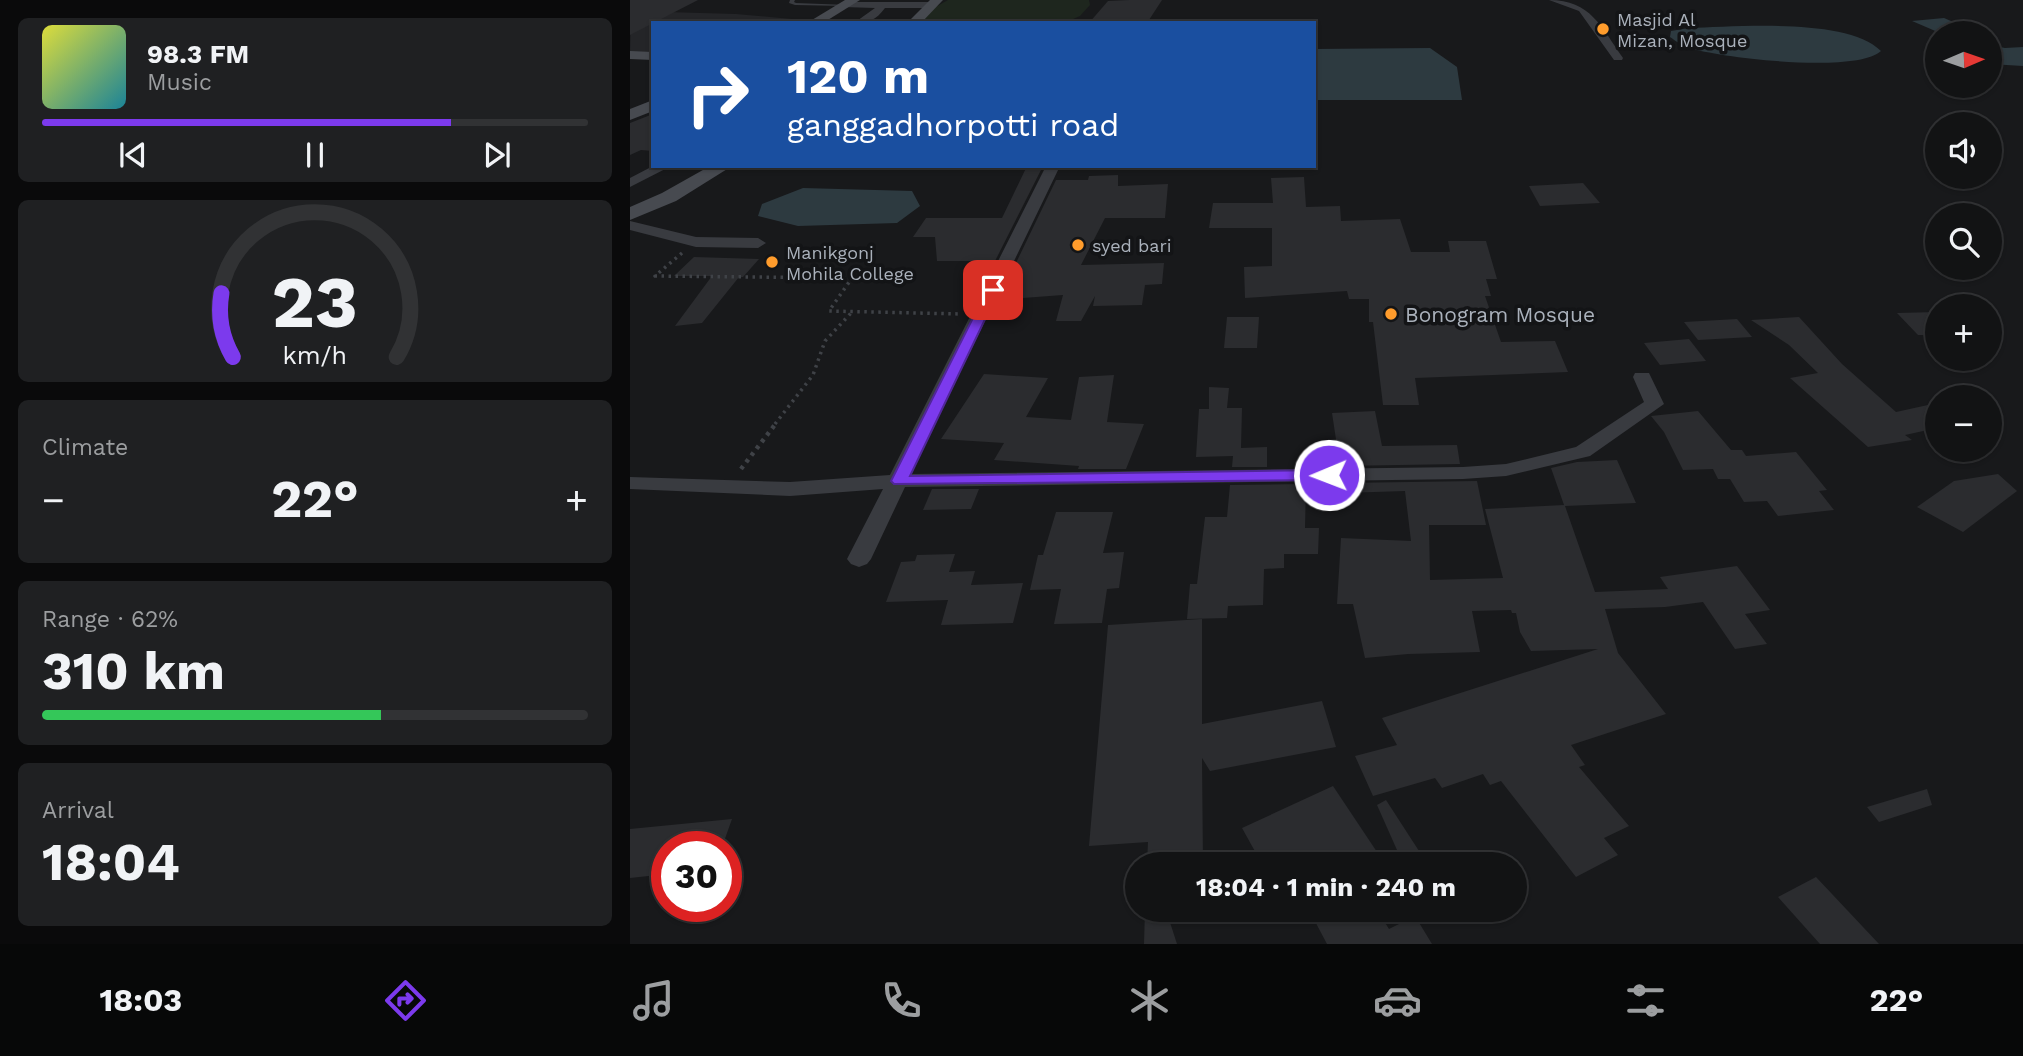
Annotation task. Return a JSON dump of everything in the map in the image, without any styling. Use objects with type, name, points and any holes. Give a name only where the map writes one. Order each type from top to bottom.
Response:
[{"type":"street","points":[[1554,0],[1582,9],[1618,58]]},
{"type":"street","points":[[817,21],[850,2],[885,5],[931,3]]},
{"type":"street","points":[[915,21],[931,3]]},
{"type":"street","points":[[863,21],[875,15],[885,5]]},
{"type":"street","points":[[630,55],[651,56]]},
{"type":"street","points":[[630,115],[651,106]]},
{"type":"street","points":[[630,183],[660,168]]},
{"type":"street","points":[[630,214],[669,197],[720,168]]},
{"type":"street","points":[[859,559],[1052,168]]},
{"type":"street","points":[[630,225],[695,242],[758,243]]},
{"type":"street","points":[[630,483],[790,489],[899,481],[1463,473],[1506,470],[1583,452],[1654,404],[1642,377]]},
{"type":"lane","points":[[793,0],[791,2],[795,4],[850,2]]},
{"type":"path","points":[[695,242],[654,276],[852,278],[830,311],[981,315]]},
{"type":"path","points":[[728,486],[813,375],[825,341],[853,312]]},
{"type":"shaded area","points":[[948,0],[1089,0],[1090,5],[1080,16],[1069,21],[922,21],[925,13]]},
{"type":"shaded area","points":[[631,11],[736,14],[803,20],[651,21],[651,54],[630,54]]},
{"type":"shaded area","points":[[1944,18],[1951,21],[1925,21],[1925,27],[1912,21]]},
{"type":"shaded area","points":[[1790,26],[1818,29],[1865,40],[1881,51],[1867,58],[1818,63],[1729,56],[1689,48],[1670,37],[1671,31],[1689,28]]},
{"type":"shaded area","points":[[2002,47],[2023,47],[2023,66],[2002,65]]},
{"type":"shaded area","points":[[1430,48],[1457,67],[1462,100],[1316,100],[1316,49]]},
{"type":"shaded area","points":[[803,188],[912,191],[920,206],[897,223],[798,226],[758,216],[762,204]]},
{"type":"building","points":[[630,0],[698,0],[657,21],[651,21],[651,24],[630,35]]},
{"type":"building","points":[[1162,0],[1148,21],[1091,21],[1108,1]]},
{"type":"building","points":[[651,115],[651,151],[641,150],[630,155],[630,123]]},
{"type":"building","points":[[1026,168],[1042,168],[990,271],[979,271],[977,261],[937,261],[935,237],[913,237],[926,218],[1002,218]]},
{"type":"building","points":[[1118,175],[1118,186],[1168,184],[1165,218],[1105,218],[1081,265],[1164,263],[1162,284],[1145,285],[1142,305],[1093,306],[1095,296],[1081,321],[1056,321],[1063,295],[1023,298],[1019,313],[995,314],[1001,294],[1056,180],[1088,180],[1089,176]]},
{"type":"building","points":[[1304,177],[1306,207],[1340,206],[1341,221],[1400,219],[1411,252],[1450,252],[1448,241],[1486,241],[1497,279],[1486,279],[1491,296],[1485,296],[1501,342],[1555,341],[1568,372],[1415,378],[1419,405],[1383,405],[1373,322],[1369,322],[1369,299],[1349,299],[1347,291],[1245,298],[1244,267],[1272,266],[1272,228],[1209,228],[1213,203],[1273,203],[1271,178]]},
{"type":"building","points":[[1583,183],[1600,203],[1540,206],[1529,186]]},
{"type":"building","points":[[694,257],[759,259],[743,277],[739,277],[702,323],[675,326],[712,276],[674,276]]},
{"type":"building","points":[[1925,312],[1925,335],[1918,335],[1897,313]]},
{"type":"building","points":[[1227,317],[1259,317],[1257,348],[1224,348]]},
{"type":"building","points":[[1799,317],[1842,364],[1896,412],[1925,406],[1925,431],[1905,435],[1912,440],[1868,447],[1790,378],[1818,373],[1789,345],[1751,320]]},
{"type":"building","points":[[1737,319],[1752,337],[1698,340],[1684,322]]},
{"type":"building","points":[[1689,339],[1706,361],[1660,365],[1644,343]]},
{"type":"building","points":[[984,374],[1048,378],[1026,417],[1071,420],[1079,377],[1114,375],[1107,422],[1144,424],[1126,469],[1078,469],[1079,466],[994,460],[1004,443],[941,439]]},
{"type":"building","points":[[1209,387],[1229,388],[1227,408],[1242,408],[1241,448],[1267,447],[1267,467],[1232,467],[1233,456],[1196,457],[1199,409],[1209,409]]},
{"type":"building","points":[[1375,411],[1382,446],[1457,445],[1460,464],[1340,466],[1332,413]]},
{"type":"building","points":[[1698,411],[1731,450],[1742,450],[1746,456],[1796,452],[1827,490],[1819,491],[1834,510],[1778,516],[1767,501],[1744,502],[1730,479],[1718,479],[1713,469],[1683,470],[1664,432],[1651,416]]},
{"type":"building","points":[[1617,460],[1636,503],[1565,506],[1595,592],[1668,589],[1660,577],[1737,566],[1770,610],[1745,614],[1767,644],[1735,649],[1703,602],[1665,607],[1605,609],[1618,653],[1666,714],[1571,745],[1585,765],[1579,767],[1629,826],[1604,838],[1618,855],[1576,877],[1501,781],[1490,785],[1483,774],[1442,788],[1435,778],[1373,796],[1355,756],[1397,745],[1382,718],[1598,649],[1531,651],[1520,632],[1516,613],[1511,610],[1472,611],[1480,652],[1365,658],[1353,604],[1337,604],[1341,538],[1411,541],[1405,491],[1344,493],[1343,483],[1477,481],[1486,525],[1429,525],[1430,580],[1503,578],[1485,509],[1564,505],[1551,468],[1577,462]]},
{"type":"building","points":[[1998,474],[2017,491],[1963,532],[1917,507],[1954,481]]},
{"type":"building","points":[[1306,484],[1305,528],[1319,528],[1318,554],[1284,554],[1284,568],[1264,569],[1263,605],[1228,606],[1227,618],[1187,619],[1190,584],[1197,584],[1205,517],[1227,517],[1230,485]]},
{"type":"building","points":[[932,489],[979,489],[971,509],[923,510]]},
{"type":"building","points":[[1056,512],[1113,512],[1103,553],[1124,552],[1119,588],[1107,589],[1102,623],[1054,624],[1061,589],[1030,590],[1038,555],[1043,555]]},
{"type":"building","points":[[955,554],[949,572],[975,571],[971,585],[1023,583],[1013,623],[941,625],[948,600],[886,602],[901,562],[915,561],[917,555]]},
{"type":"building","points":[[1202,619],[1202,724],[1322,701],[1336,747],[1210,771],[1202,758],[1203,852],[1148,852],[1148,842],[1089,846],[1108,625]]},
{"type":"building","points":[[1333,786],[1377,852],[1255,852],[1242,828]]},
{"type":"building","points":[[1927,789],[1932,805],[1879,822],[1867,807]]},
{"type":"building","points":[[1386,800],[1419,851],[1398,852],[1377,805]]},
{"type":"building","points":[[732,819],[728,831],[651,831],[651,876],[630,878],[630,829]]},
{"type":"building","points":[[1816,877],[1879,944],[1820,944],[1778,897]]},
{"type":"building","points":[[1145,922],[1170,922],[1177,944],[1144,944]]},
{"type":"building","points":[[1315,922],[1385,922],[1389,929],[1403,922],[1419,922],[1432,944],[1327,944]]},
{"type":"place","name":"Masjid Al Mizan, Mosque","points":[[1603,29]]},
{"type":"place","name":"syed bari","points":[[1078,245]]},
{"type":"place","name":"Manikgonj Mohila College","points":[[772,262]]},
{"type":"place","name":"Bonogram Mosque","points":[[1391,314]]},
{"type":"route","points":[[993,290],[899,481],[1329,475]]}]
